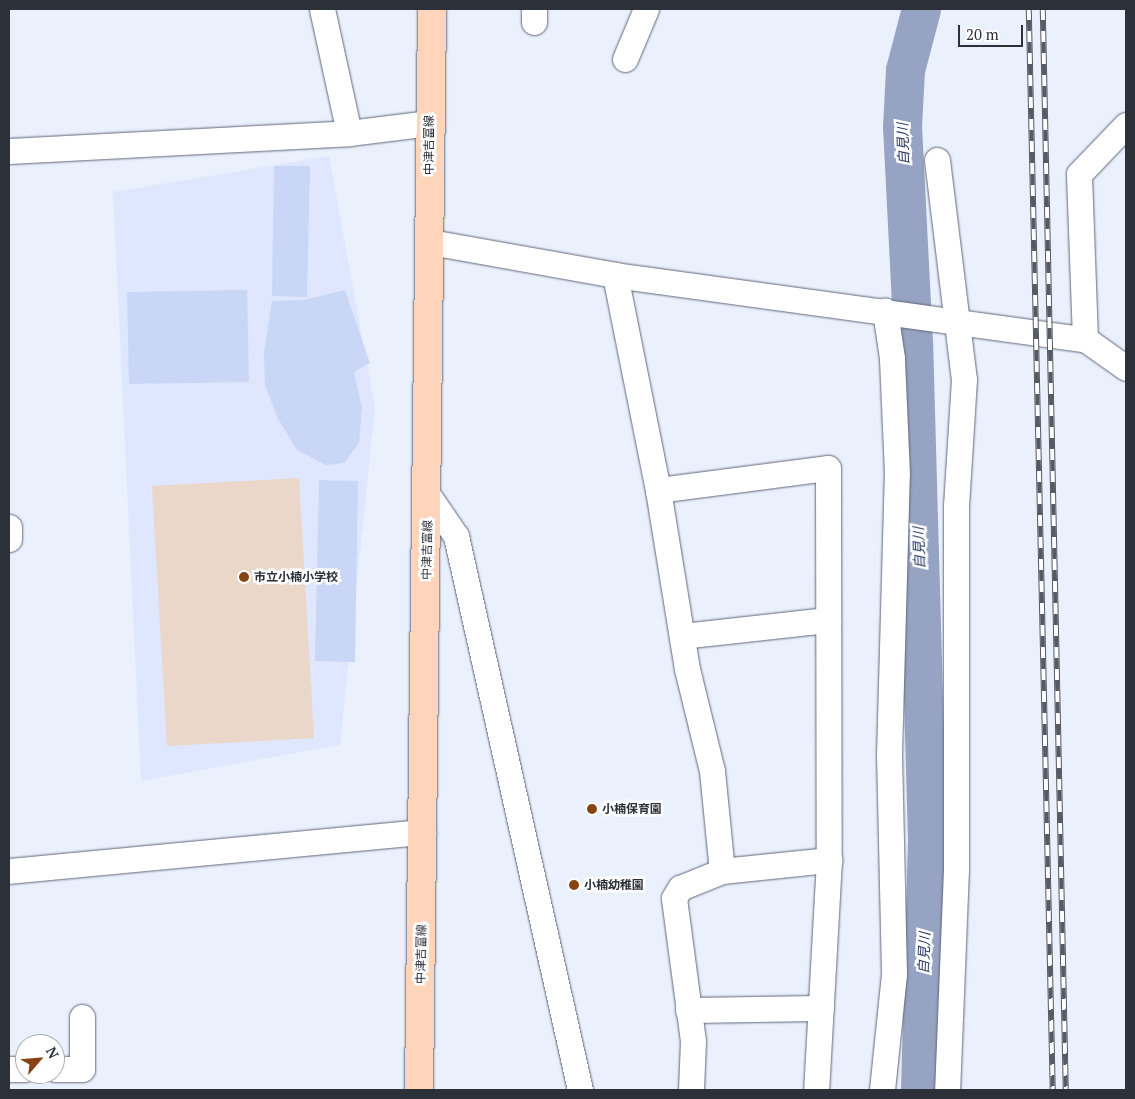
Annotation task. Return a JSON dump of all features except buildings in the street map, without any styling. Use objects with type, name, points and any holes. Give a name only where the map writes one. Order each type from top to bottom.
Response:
[{"type":"main road","name":"中津吉富線","points":[[420,1090],[428,494],[429,123],[432,9]]},
{"type":"street","points":[[322,9],[349,133]]},
{"type":"street","points":[[625,59],[646,9]]},
{"type":"street","points":[[9,151],[349,133],[429,123]]},
{"type":"street","points":[[1085,339],[1080,174],[1126,126]]},
{"type":"street","points":[[936,160],[953,321],[964,379],[956,504],[956,869],[947,1090]]},
{"type":"street","points":[[430,242],[615,275],[1085,339],[1126,368]]},
{"type":"street","points":[[615,275],[658,490],[682,636],[712,772],[722,871]]},
{"type":"street","points":[[882,1090],[894,974],[889,755],[897,474],[892,358],[884,311]]},
{"type":"street","points":[[658,490],[828,468],[830,860],[816,1090]]},
{"type":"street","points":[[428,494],[456,536],[580,1090]]},
{"type":"street","points":[[9,527],[9,540]]},
{"type":"street","points":[[682,636],[828,620]]},
{"type":"street","points":[[9,871],[423,832]]},
{"type":"street","points":[[691,1090],[693,1041],[674,898],[680,888],[722,871],[830,860]]},
{"type":"street","points":[[688,1010],[821,1008]]},
{"type":"street","points":[[65,1069],[82,1069],[82,1017]]},
{"type":"shaded area","name":"市立小楠小学校","points":[[329,156],[375,408],[340,745],[141,781],[113,192]]},
{"type":"shaded area","points":[[299,478],[314,738],[167,746],[152,486]]},
{"type":"waterway","name":"自見川","points":[[920,1090],[927,840],[913,343],[902,127],[905,70],[921,9]]},
{"type":"railway","points":[[1029,9],[1053,1090]]},
{"type":"railway","points":[[1043,9],[1066,1090]]},
{"type":"place","name":"市立小楠小学校","points":[[244,577]]},
{"type":"place","name":"小楠保育園","points":[[592,809]]},
{"type":"place","name":"小楠幼稚園","points":[[574,885]]}]
